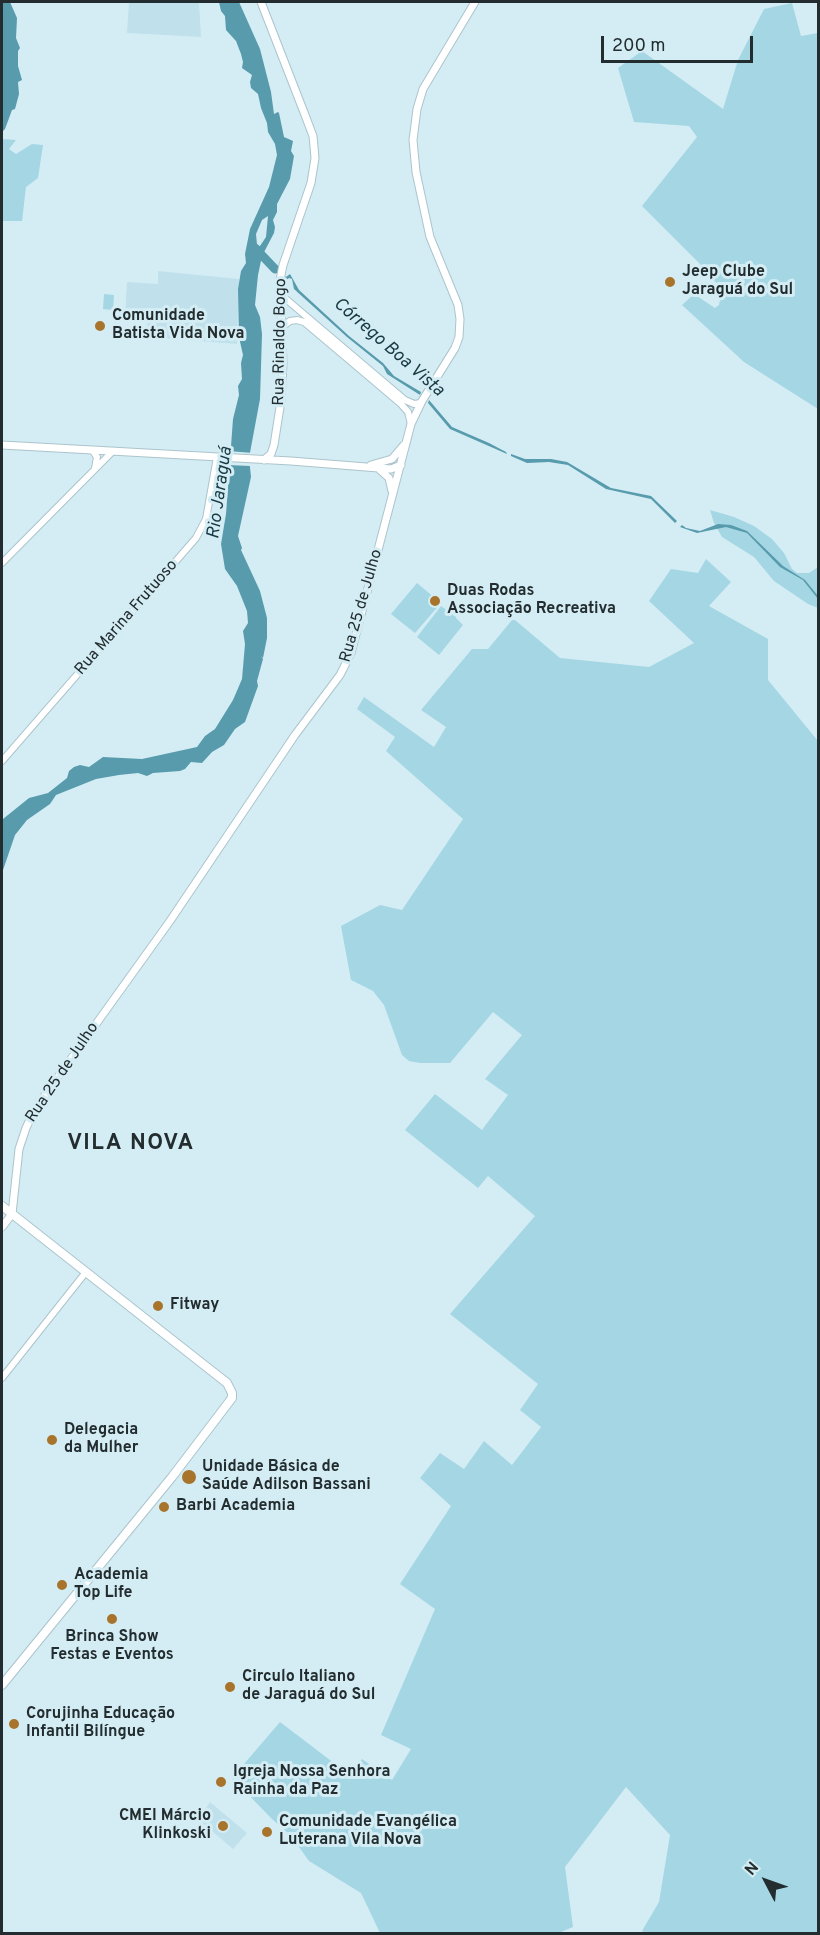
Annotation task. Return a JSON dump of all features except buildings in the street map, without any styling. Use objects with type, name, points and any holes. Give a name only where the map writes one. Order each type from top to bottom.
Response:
[{"type":"main road","name":"Rua Rinaldo Bogo","points":[[261,2],[315,147],[311,183],[283,265],[280,294],[283,364],[281,400],[274,445],[271,454],[261,460]]},
{"type":"main road","name":"Rua 25 de Julho","points":[[12,1214],[19,1149],[35,1109],[170,921],[289,744],[346,664],[351,652],[411,424],[455,348],[459,337],[458,305],[430,237],[414,155],[414,128],[423,89],[475,2]]},
{"type":"main road","points":[[363,466],[392,459],[400,452],[407,438]]},
{"type":"main road","points":[[2,445],[393,469],[401,465]]},
{"type":"main road","points":[[274,445],[279,454],[291,461]]},
{"type":"main road","points":[[376,468],[389,478],[393,497]]},
{"type":"main road","points":[[2,1206],[227,1383],[232,1390],[231,1398],[142,1513],[2,1685]]},
{"type":"main road","points":[[2,1227],[12,1214]]},
{"type":"street","points":[[280,294],[405,400],[414,404],[423,400]]},
{"type":"street","points":[[282,327],[297,320],[304,322],[406,408],[411,424]]},
{"type":"street","points":[[93,451],[97,460],[93,471]]},
{"type":"street","points":[[2,563],[113,451]]},
{"type":"street","name":"Rua Marina Frutuoso","points":[[2,761],[196,538],[206,519],[221,457]]},
{"type":"street","points":[[2,1378],[86,1272]]},
{"type":"shaded area","points":[[2,2],[10,2],[17,18],[16,38],[20,48],[18,66],[22,80],[18,82],[19,94],[15,109],[12,110],[2,132]]},
{"type":"shaded area","points":[[129,2],[199,2],[201,37],[127,33]]},
{"type":"shaded area","points":[[219,2],[239,2],[260,49],[274,114],[279,113],[284,137],[293,141],[291,151],[294,156],[290,179],[277,204],[277,212],[273,220],[274,233],[262,256],[258,275],[255,305],[260,317],[262,334],[260,399],[249,458],[251,477],[238,536],[241,550],[260,591],[267,618],[267,638],[263,658],[261,656],[263,659],[257,681],[258,686],[245,722],[235,729],[224,745],[212,752],[202,763],[191,762],[180,771],[153,773],[147,776],[138,773],[96,779],[56,795],[50,804],[27,820],[15,835],[2,873],[3,819],[29,798],[48,793],[67,778],[69,771],[74,767],[80,765],[89,767],[103,757],[142,759],[197,747],[205,736],[215,729],[233,700],[242,679],[245,644],[243,631],[248,623],[247,611],[237,586],[225,569],[221,544],[226,514],[233,419],[239,395],[238,386],[242,379],[243,355],[239,337],[238,289],[241,271],[246,263],[245,254],[250,229],[269,187],[277,155],[258,94],[251,88],[252,75],[242,68],[241,54],[236,41],[226,30],[225,16]],"holes":[[[268,216],[266,237],[260,246],[257,245],[256,234],[262,220]]]},
{"type":"shaded area","points":[[792,3],[801,36],[818,33],[818,409],[744,362],[682,305],[694,294],[715,308],[719,305],[722,291],[708,272],[642,206],[697,137],[689,126],[634,122],[618,68],[642,51],[723,109],[738,60],[764,9]]},
{"type":"shaded area","points":[[2,139],[16,140],[9,149],[16,154],[32,144],[43,145],[38,178],[26,187],[22,221],[2,221]]},
{"type":"shaded area","points":[[275,267],[286,277],[290,274],[299,290],[349,336],[383,363],[394,376],[421,392],[420,395],[387,374],[383,366],[294,289],[292,279],[286,280],[275,270]]},
{"type":"shaded area","points":[[158,271],[239,279],[237,344],[146,337],[148,320],[125,317],[127,282],[158,284]]},
{"type":"shaded area","points":[[104,294],[114,295],[113,310],[103,309]]},
{"type":"shaded area","points":[[429,400],[452,427],[489,443],[507,454],[450,429],[428,403]]},
{"type":"shaded area","points":[[511,454],[525,459],[551,459],[567,462],[611,488],[651,496],[677,521],[675,523],[651,499],[606,489],[568,465],[549,462],[527,463]]},
{"type":"shaded area","points":[[710,510],[754,526],[772,539],[797,573],[809,573],[818,567],[818,608],[808,604],[774,581],[754,557],[722,537]]},
{"type":"shaded area","points":[[718,524],[731,525],[747,531],[783,566],[805,580],[818,599],[803,580],[780,567],[747,533],[726,527],[697,533],[680,527],[682,525],[700,531]]},
{"type":"shaded area","points":[[706,559],[731,582],[709,606],[768,639],[768,680],[818,741],[818,1933],[646,1933],[642,1931],[659,1902],[670,1835],[626,1787],[565,1867],[573,1927],[556,1934],[380,1933],[361,1893],[309,1861],[291,1836],[232,1778],[280,1722],[351,1776],[362,1759],[392,1780],[411,1749],[381,1735],[435,1609],[400,1584],[451,1506],[420,1478],[440,1453],[464,1469],[484,1441],[512,1465],[541,1427],[520,1410],[538,1384],[450,1314],[535,1216],[488,1176],[478,1188],[405,1130],[435,1094],[482,1130],[508,1095],[485,1079],[522,1035],[493,1012],[450,1063],[409,1061],[402,1055],[384,1005],[373,991],[351,980],[341,926],[380,905],[402,910],[463,819],[386,751],[395,737],[357,709],[364,697],[434,747],[446,727],[421,710],[472,649],[488,649],[512,620],[515,620],[560,658],[649,667],[694,643],[649,601],[671,569],[698,573]]},
{"type":"shaded area","points":[[417,583],[441,603],[415,633],[391,614]]},
{"type":"shaded area","points":[[441,606],[463,625],[439,655],[417,637]]},
{"type":"shaded area","name":"CMEI Márcio Klinkoski","points":[[210,1802],[247,1833],[233,1849],[199,1820]]},
{"type":"pier","points":[[228,451],[253,453],[251,466],[227,465]]},
{"type":"waterway","name":"Córrego Boa Vista","points":[[254,247],[275,269]]},
{"type":"place","name":"Jeep Clube Jaraguá do Sul","points":[[670,282]]},
{"type":"place","name":"Comunidade Batista Vida Nova","points":[[100,326]]},
{"type":"place","name":"Duas Rodas Associação Recreativa","points":[[435,601]]},
{"type":"place","name":"Fitway","points":[[158,1306]]},
{"type":"place","name":"Delegacia da Mulher","points":[[52,1440]]},
{"type":"place","name":"Unidade Básica de Saúde Adilson Bassani","points":[[189,1477]]},
{"type":"place","name":"Barbi Academia","points":[[164,1507]]},
{"type":"place","name":"Academia Top Life","points":[[62,1585]]},
{"type":"place","name":"Brinca Show Festas e Eventos","points":[[112,1619]]},
{"type":"place","name":"Circulo Italiano de Jaraguá do Sul","points":[[230,1687]]},
{"type":"place","name":"Corujinha Educação Infantil Bilíngue","points":[[14,1724]]},
{"type":"place","name":"Igreja Nossa Senhora Rainha da Paz","points":[[221,1782]]},
{"type":"place","name":"CMEI Márcio Klinkoski","points":[[223,1826]]},
{"type":"place","name":"Comunidade Evangélica Luterana Vila Nova","points":[[267,1832]]},
{"type":"district","name":"VILA NOVA","points":[[131,1145]]},
{"type":"water label","name":"Rio Jaraguá","points":[[221,493]]}]
